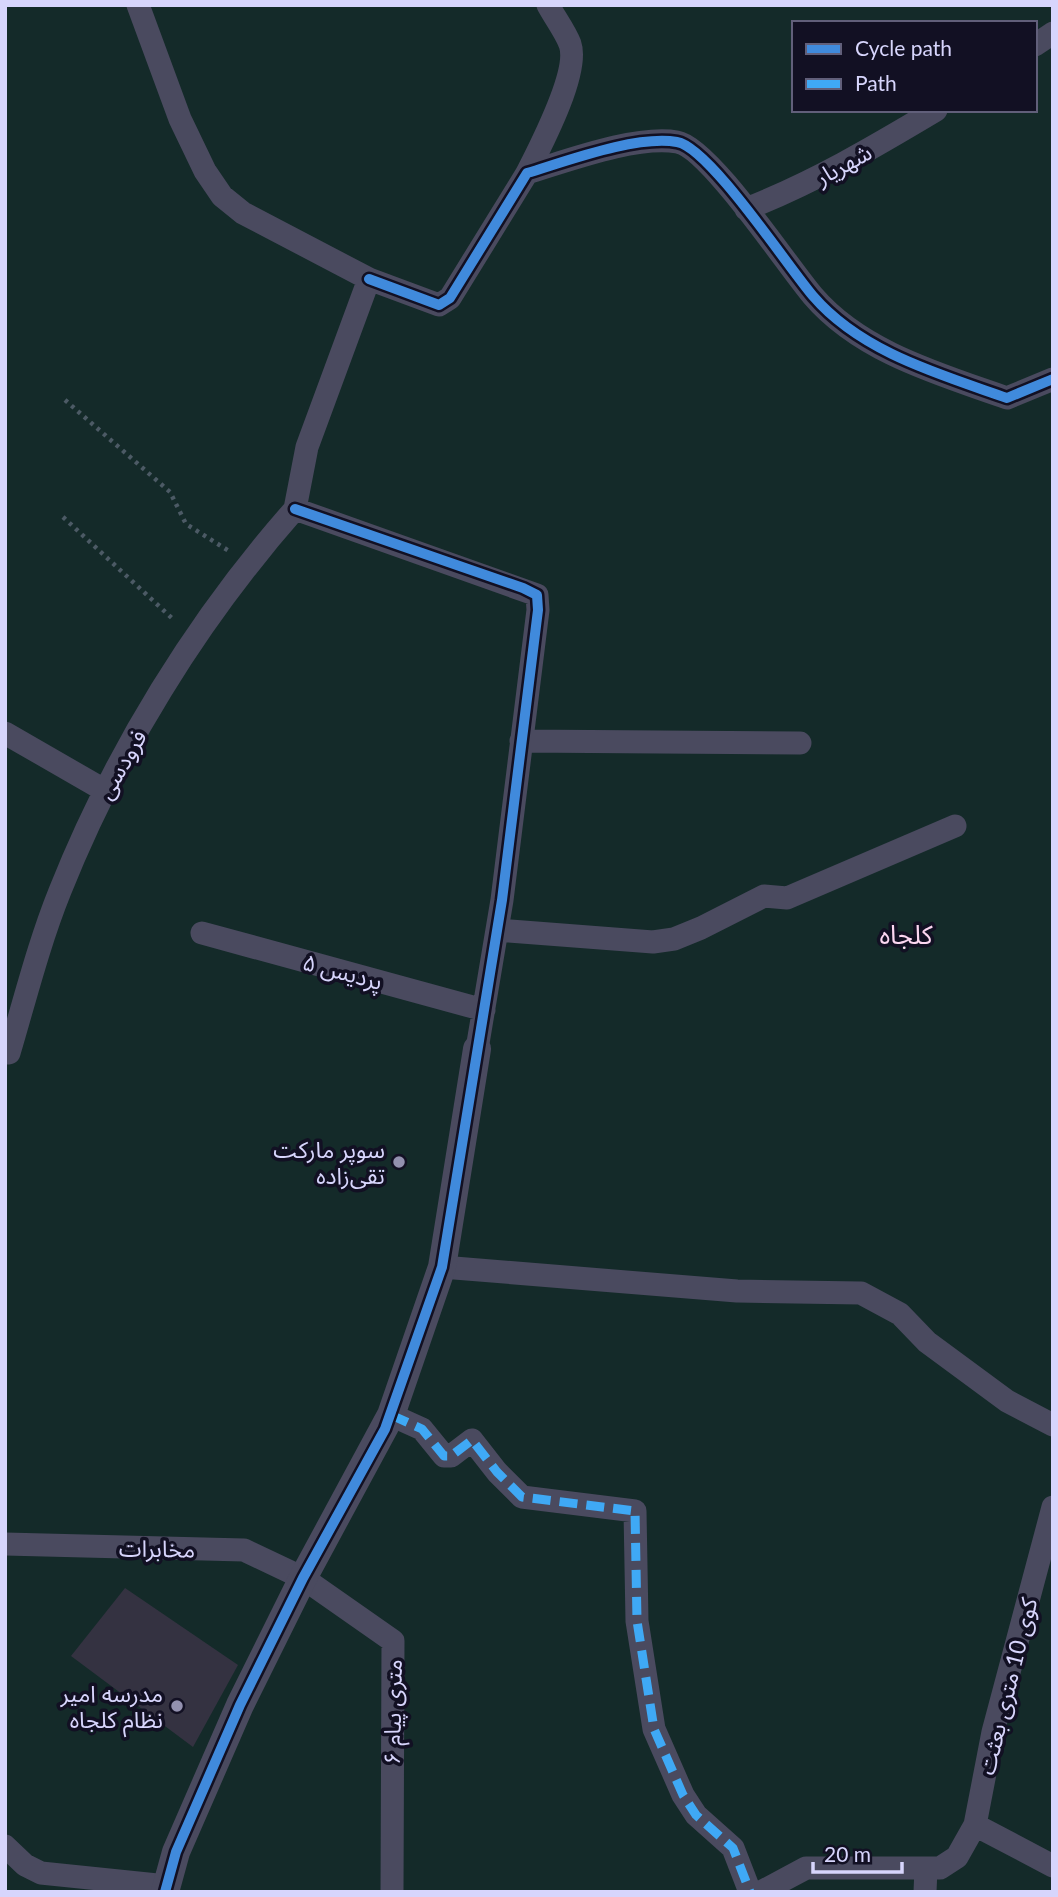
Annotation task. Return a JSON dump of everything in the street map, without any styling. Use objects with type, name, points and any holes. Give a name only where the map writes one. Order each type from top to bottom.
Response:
[{"type":"street","points":[[138,5],[180,119],[205,171],[222,196],[243,213],[369,279],[439,305],[450,298],[527,173],[555,118],[571,46],[548,5]]},
{"type":"street","points":[[1037,44],[1053,33]]},
{"type":"street","name":"شهریار","points":[[746,209],[833,171],[933,112]]},
{"type":"street","points":[[527,173],[599,151],[650,142],[680,142],[709,166],[814,297],[848,330],[904,359],[1007,398],[1053,379]]},
{"type":"street","points":[[5,1846],[25,1866],[41,1873],[166,1889],[176,1852],[240,1704],[303,1578],[391,1415],[443,1267],[497,930],[538,610],[537,594],[295,509],[307,447],[369,279]]},
{"type":"street","name":"فرودسی","points":[[9,1053],[59,893],[104,790],[195,640],[248,562],[295,509]]},
{"type":"street","points":[[5,733],[104,790]]},
{"type":"street","points":[[522,741],[800,743]]},
{"type":"street","points":[[497,930],[653,942],[674,939],[764,895],[787,898],[956,826]]},
{"type":"street","name":"پردیس ۵","points":[[202,933],[484,1010]]},
{"type":"street","points":[[443,1267],[737,1291],[861,1293],[900,1314],[927,1342],[1007,1401],[1053,1425]]},
{"type":"street","points":[[391,1415],[422,1429],[444,1456],[451,1456],[472,1440],[497,1472],[522,1497],[635,1511],[637,1621],[654,1729],[683,1795],[696,1815],[733,1848],[750,1892]]},
{"type":"street","name":"کوی 10 متری بعثت","points":[[926,1868],[940,1868],[957,1857],[975,1825],[993,1732],[1053,1507]]},
{"type":"street","name":"مخابرات","points":[[5,1544],[244,1550],[303,1578]]},
{"type":"street","name":"۶ متری پیام","points":[[303,1578],[393,1641],[392,1892]]},
{"type":"street","points":[[975,1825],[1053,1866]]},
{"type":"street","points":[[761,1892],[806,1868],[926,1868],[925,1892]]},
{"type":"path","points":[[65,400],[170,492],[186,524],[248,562]]},
{"type":"path","points":[[62,517],[195,640]]},
{"type":"green space","points":[[5,5],[1053,5],[1053,1892],[5,1892]]},
{"type":"building","name":"مدرسه امیر نظام کلجاه","points":[[125,1588],[238,1665],[193,1747],[71,1656]]},
{"type":"marked path","points":[[391,1415],[422,1429],[444,1456],[451,1456],[472,1440],[497,1472],[522,1497],[635,1511],[637,1621],[654,1729],[683,1795],[696,1815],[733,1848],[750,1892]]},
{"type":"cycle path","points":[[369,279],[439,305],[450,298],[527,173],[622,146],[642,142],[677,142],[691,149],[728,185],[813,296],[854,332],[902,359],[1007,398],[1053,379]]},
{"type":"cycle path","points":[[165,1892],[176,1852],[240,1705],[303,1578],[385,1429],[442,1267],[502,900],[538,610],[537,595],[523,588],[295,509]]},
{"type":"place","name":"سوپر مارکت تقی‌زاده","points":[[399,1162]]},
{"type":"place","name":"مدرسه امیر نظام کلجاه","points":[[177,1706]]},
{"type":"district","name":"کلجاه","points":[[906,934]]}]
